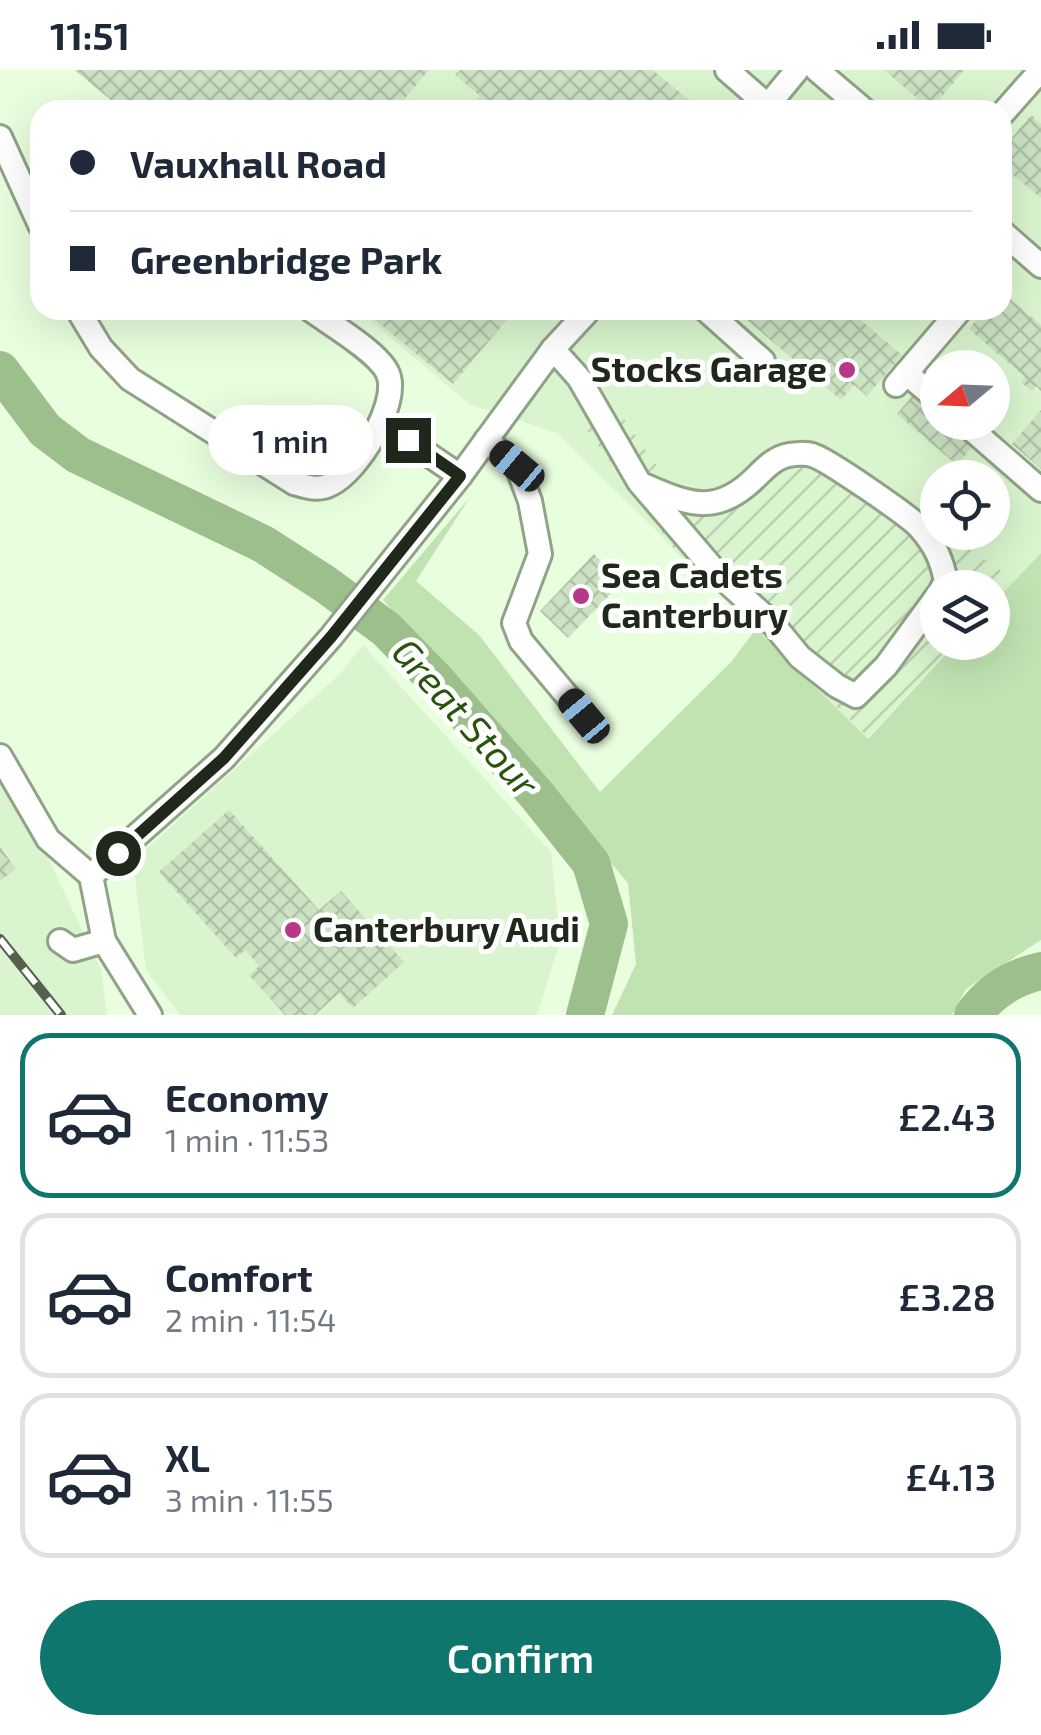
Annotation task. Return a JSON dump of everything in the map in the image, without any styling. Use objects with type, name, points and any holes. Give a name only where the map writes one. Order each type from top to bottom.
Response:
[{"type":"street","points":[[728,70],[758,100]]},
{"type":"street","points":[[773,100],[797,70]]},
{"type":"street","points":[[817,70],[852,100]]},
{"type":"street","points":[[1012,103],[1041,70]]},
{"type":"street","points":[[0,138],[30,203]]},
{"type":"street","points":[[1012,248],[1041,266]]},
{"type":"street","points":[[84,320],[100,348],[130,379],[294,483],[311,488],[329,486],[344,476],[382,423],[392,386],[386,368],[324,320]]},
{"type":"street","points":[[91,876],[224,758],[331,637],[460,476],[552,349],[579,320]]},
{"type":"street","points":[[717,320],[763,361]]},
{"type":"street","points":[[926,350],[951,320]]},
{"type":"street","points":[[552,349],[579,378],[639,482],[716,572],[773,624],[800,657],[838,686],[856,696],[886,666],[920,620]]},
{"type":"street","points":[[920,357],[901,379],[920,390]]},
{"type":"street","points":[[382,423],[460,476]]},
{"type":"street","points":[[486,440],[517,466],[530,501],[540,554],[514,623],[520,641],[584,716]]},
{"type":"street","points":[[984,440],[1041,490]]},
{"type":"street","points":[[639,482],[702,506],[722,502],[785,455],[812,455],[918,525],[942,558],[944,570]]},
{"type":"street","points":[[0,756],[48,839],[91,876],[104,941],[150,1015]]},
{"type":"street","points":[[60,942],[72,950],[104,941]]},
{"type":"shaded area","points":[[74,70],[1041,70],[1041,553],[1010,585],[1010,570],[920,570],[920,660],[939,660],[867,739],[557,433],[469,404],[370,320],[1012,320],[1012,100],[110,100]]},
{"type":"shaded area","points":[[617,409],[673,489],[703,500],[805,444],[920,518],[920,550],[969,550],[1000,570],[920,570],[920,660],[939,660],[867,736],[677,553],[586,429]]},
{"type":"shaded area","points":[[470,497],[416,581],[479,635],[600,792],[732,661],[756,629],[868,739],[940,660],[1010,660],[1010,585],[1041,553],[1041,940],[966,989],[952,1015],[612,1015],[636,964],[628,883],[383,600]]},
{"type":"shaded area","points":[[363,645],[551,852],[560,941],[537,1015],[180,1015],[146,970],[133,861],[340,674]]},
{"type":"shaded area","points":[[0,775],[40,841],[101,970],[107,1015],[0,1015]]},
{"type":"building","points":[[75,70],[429,70],[404,100],[111,100]]},
{"type":"building","points":[[460,70],[653,70],[689,100],[477,100],[480,96],[455,75]]},
{"type":"building","points":[[884,70],[964,70],[939,100],[919,100]]},
{"type":"building","points":[[1031,115],[1041,124],[1041,198],[1012,174],[1012,138]]},
{"type":"building","points":[[1012,300],[1041,325],[1041,391],[1036,386],[1032,391],[1021,382],[1025,377],[1010,364],[1010,350],[994,350],[969,329],[976,320],[1012,320]]},
{"type":"building","points":[[375,320],[507,320],[453,384]]},
{"type":"building","name":"Stocks Garage","points":[[747,320],[861,320],[902,355],[867,396],[854,385],[841,400]]},
{"type":"building","points":[[914,394],[920,399],[920,434],[897,414]]},
{"type":"building","points":[[1041,410],[1041,469],[1012,444]]},
{"type":"building","points":[[928,440],[968,440],[974,445],[961,460],[951,460]]},
{"type":"building","name":"Sea Cadets Canterbury","points":[[594,554],[622,582],[568,638],[540,611]]},
{"type":"building","name":"Canterbury Audi","points":[[229,810],[319,910],[341,891],[404,962],[353,1008],[339,993],[315,1015],[285,1015],[249,975],[259,966],[245,950],[236,958],[159,872]]},
{"type":"building","points":[[0,847],[16,869],[0,881]]},
{"type":"waterway","name":"Great Stour","points":[[0,370],[45,430],[78,455],[263,544],[386,629],[434,678],[591,863],[609,924],[585,1015]]},
{"type":"waterway","name":"Great Stour","points":[[973,1015],[1003,987],[1041,971]]},
{"type":"railway","points":[[0,939],[61,1015]]},
{"type":"place","name":"Stocks Garage","points":[[847,370]]},
{"type":"place","name":"Sea Cadets Canterbury","points":[[581,596]]},
{"type":"place","name":"Canterbury Audi","points":[[293,930]]},
{"type":"route","points":[[118,853],[224,758],[331,637],[460,476],[408,440]]}]
